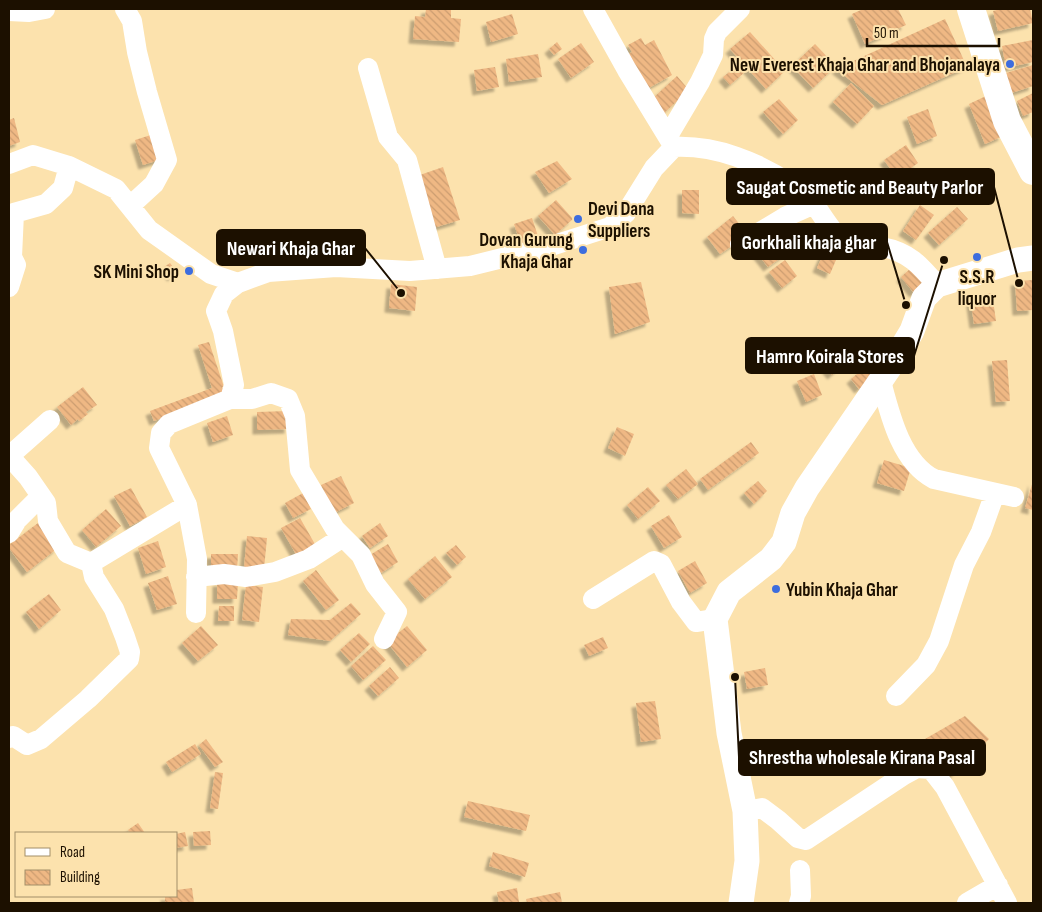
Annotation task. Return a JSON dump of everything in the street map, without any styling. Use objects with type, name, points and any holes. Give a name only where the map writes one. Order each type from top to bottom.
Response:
[{"type":"main road","points":[[971,9],[1007,121],[1033,171]]},
{"type":"street","points":[[9,11],[28,12],[45,9]]},
{"type":"street","points":[[125,9],[132,20],[146,92],[167,160],[154,184],[130,206]]},
{"type":"street","points":[[593,9],[627,70],[671,142],[724,152],[774,173],[808,196],[841,238],[858,245],[881,247],[904,254],[920,265],[937,285]]},
{"type":"street","points":[[230,399],[234,385],[223,332],[216,311],[224,294],[238,283],[268,272],[278,271],[336,267],[410,271],[479,264],[551,246],[610,227],[626,212],[671,142],[713,55],[714,39],[717,32],[740,9]]},
{"type":"street","points":[[368,68],[388,137],[407,160],[437,269]]},
{"type":"street","points":[[9,164],[33,155],[69,166],[116,190],[149,230],[211,274],[238,283]]},
{"type":"street","points":[[9,287],[16,265],[12,257],[14,213],[46,204],[63,188],[69,166]]},
{"type":"street","points":[[740,244],[785,217],[814,204]]},
{"type":"street","points":[[741,903],[747,861],[745,811],[729,733],[715,619],[729,592],[771,559],[784,542],[793,512],[807,488],[881,381],[912,331],[924,298],[937,285],[1018,260],[1033,258]]},
{"type":"street","points":[[881,381],[897,433],[918,469],[934,480],[1005,495],[981,532],[964,565],[939,641],[926,665],[896,696]]},
{"type":"street","points":[[196,613],[197,559],[195,543],[187,505],[159,448],[161,433],[169,424],[230,399],[252,399],[271,392],[288,398],[295,416],[300,470],[335,529],[361,555],[375,584],[397,612],[384,639]]},
{"type":"street","points":[[50,420],[15,451],[11,458],[46,503],[48,521],[68,553],[91,563]]},
{"type":"street","points":[[9,533],[17,520],[41,496]]},
{"type":"street","points":[[91,563],[187,505]]},
{"type":"street","points":[[196,577],[224,574],[246,577],[275,572],[309,559],[343,537]]},
{"type":"street","points":[[593,599],[654,560],[661,564],[681,602],[696,622],[715,619]]},
{"type":"street","points":[[9,738],[13,736],[27,745],[41,739],[88,699],[129,659],[130,652],[114,609],[94,577],[91,563]]},
{"type":"street","points":[[745,811],[762,808],[798,838],[806,840],[916,768],[931,768],[945,787],[1007,903]]},
{"type":"street","points":[[799,903],[801,896],[800,870]]},
{"type":"street","points":[[967,903],[998,885]]},
{"type":"building","points":[[426,9],[451,10],[451,18],[461,19],[459,42],[413,39],[415,16],[425,17]]},
{"type":"building","points":[[863,9],[898,9],[906,25],[865,44],[852,14]]},
{"type":"building","points":[[1001,9],[1030,9],[1033,23],[998,31],[993,11]]},
{"type":"building","points":[[512,14],[518,34],[491,42],[486,22]]},
{"type":"building","points":[[945,19],[967,67],[882,105],[836,69]]},
{"type":"building","points":[[750,32],[785,71],[766,89],[730,49]]},
{"type":"building","points":[[641,38],[645,45],[654,40],[672,75],[647,89],[629,54],[632,52],[628,45]]},
{"type":"building","points":[[1033,40],[1033,62],[1006,68],[1002,46]]},
{"type":"building","points":[[557,42],[562,49],[554,55],[549,49]]},
{"type":"building","points":[[581,43],[594,62],[571,78],[558,59]]},
{"type":"building","points":[[815,44],[836,66],[813,88],[792,66]]},
{"type":"building","points":[[538,54],[542,77],[509,82],[506,59]]},
{"type":"building","points":[[738,65],[745,72],[730,85],[723,77]]},
{"type":"building","points":[[1033,65],[1033,86],[1011,93],[1006,73]]},
{"type":"building","points":[[495,67],[499,87],[477,91],[474,70]]},
{"type":"building","points":[[677,76],[689,90],[663,114],[651,100]]},
{"type":"building","points":[[851,83],[874,106],[857,124],[833,102]]},
{"type":"building","points":[[1033,93],[1033,112],[1023,116],[1017,101]]},
{"type":"building","points":[[986,96],[1003,136],[985,144],[969,104]]},
{"type":"building","points":[[779,99],[798,120],[783,134],[763,112]]},
{"type":"building","points":[[928,109],[937,136],[917,144],[907,117]]},
{"type":"building","points":[[14,118],[20,142],[9,146],[9,120]]},
{"type":"building","points":[[154,134],[162,159],[143,165],[135,140]]},
{"type":"building","points":[[906,145],[918,163],[897,178],[884,160]]},
{"type":"building","points":[[557,161],[572,179],[549,193],[535,172]]},
{"type":"building","points":[[443,167],[460,220],[433,228],[417,176]]},
{"type":"building","points":[[682,190],[699,190],[699,214],[682,213]]},
{"type":"building","points":[[556,200],[573,219],[555,235],[538,216]]},
{"type":"building","points":[[920,205],[934,215],[916,240],[903,231]]},
{"type":"building","points":[[957,207],[968,219],[939,245],[928,233]]},
{"type":"building","points":[[733,216],[748,235],[720,254],[707,237]]},
{"type":"building","points":[[532,218],[539,239],[521,245],[514,224]]},
{"type":"building","points":[[773,239],[786,254],[768,267],[756,252]]},
{"type":"building","points":[[826,248],[839,253],[830,274],[817,268]]},
{"type":"building","points":[[785,260],[797,276],[782,288],[769,272]]},
{"type":"building","points":[[170,263],[177,272],[172,277],[164,267]]},
{"type":"building","points":[[911,268],[925,284],[914,293],[901,277]]},
{"type":"building","points":[[1033,280],[1033,310],[1017,311],[1015,281]]},
{"type":"building","points":[[641,282],[650,322],[615,334],[609,287]]},
{"type":"building","points":[[391,284],[417,287],[415,311],[389,308]]},
{"type":"building","points":[[992,293],[996,321],[974,324],[970,296]]},
{"type":"building","points":[[834,339],[850,359],[832,375],[815,355]]},
{"type":"building","points":[[209,342],[225,394],[154,421],[150,411],[212,388],[198,345]]},
{"type":"building","points":[[1007,360],[1010,401],[996,402],[992,361]]},
{"type":"building","points":[[869,364],[877,374],[859,389],[851,379]]},
{"type":"building","points":[[814,374],[822,395],[806,402],[797,381]]},
{"type":"building","points":[[83,387],[97,405],[86,412],[88,414],[79,421],[78,419],[71,425],[57,407]]},
{"type":"building","points":[[288,411],[289,429],[257,430],[257,412]]},
{"type":"building","points":[[227,416],[233,435],[213,442],[207,423]]},
{"type":"building","points":[[617,427],[634,434],[625,456],[608,448]]},
{"type":"building","points":[[751,442],[759,453],[708,490],[700,479]]},
{"type":"building","points":[[884,460],[911,468],[904,491],[877,483]]},
{"type":"building","points":[[686,469],[698,484],[678,499],[666,485]]},
{"type":"building","points":[[341,476],[354,503],[334,513],[321,485]]},
{"type":"building","points":[[758,481],[767,491],[754,504],[744,493]]},
{"type":"building","points":[[1033,481],[1033,510],[1025,508]]},
{"type":"building","points":[[648,487],[660,501],[638,519],[627,505]]},
{"type":"building","points":[[131,488],[147,517],[130,526],[114,496]]},
{"type":"building","points":[[303,493],[311,509],[293,518],[285,503]]},
{"type":"building","points":[[106,509],[121,526],[96,547],[82,530]]},
{"type":"building","points":[[669,515],[682,537],[664,548],[651,526]]},
{"type":"building","points":[[300,518],[316,546],[297,556],[281,528]]},
{"type":"building","points":[[38,523],[58,548],[27,572],[9,548],[9,545]]},
{"type":"building","points":[[380,523],[388,536],[370,548],[362,536]]},
{"type":"building","points":[[247,536],[267,538],[264,569],[244,568]]},
{"type":"building","points":[[158,541],[166,567],[146,574],[138,548]]},
{"type":"building","points":[[388,544],[398,562],[381,573],[370,555]]},
{"type":"building","points":[[456,545],[466,557],[457,565],[446,553]]},
{"type":"building","points":[[211,554],[238,554],[237,571],[211,570]]},
{"type":"building","points":[[435,556],[452,577],[425,599],[408,579]]},
{"type":"building","points":[[695,561],[707,583],[690,593],[678,571]]},
{"type":"building","points":[[316,570],[339,600],[326,610],[303,581]]},
{"type":"building","points":[[168,576],[177,604],[157,610],[148,583]]},
{"type":"building","points":[[217,582],[238,582],[237,599],[217,599]]},
{"type":"building","points":[[246,585],[263,587],[259,622],[242,620]]},
{"type":"building","points":[[49,594],[61,610],[39,629],[26,612]]},
{"type":"building","points":[[351,603],[361,614],[330,641],[288,635],[291,619],[330,620]]},
{"type":"building","points":[[219,606],[234,606],[234,621],[218,621]]},
{"type":"building","points":[[201,626],[218,645],[198,661],[182,643]]},
{"type":"building","points":[[407,626],[427,650],[407,667],[387,642]]},
{"type":"building","points":[[359,633],[370,644],[351,662],[340,650]]},
{"type":"building","points":[[603,637],[608,648],[589,656],[584,645]]},
{"type":"building","points":[[373,646],[386,660],[363,680],[351,666]]},
{"type":"building","points":[[390,667],[399,678],[378,696],[369,686]]},
{"type":"building","points":[[765,668],[768,685],[747,689],[744,672]]},
{"type":"building","points":[[655,701],[661,739],[641,742],[636,703]]},
{"type":"building","points":[[965,716],[989,739],[952,776],[925,739]]},
{"type":"building","points":[[206,739],[223,762],[215,767],[199,745]]},
{"type":"building","points":[[195,744],[201,754],[172,772],[166,762]]},
{"type":"building","points":[[215,772],[223,773],[218,809],[210,808]]},
{"type":"building","points":[[468,801],[530,815],[526,831],[464,817]]},
{"type":"building","points":[[138,823],[144,832],[129,832],[128,830]]},
{"type":"building","points":[[210,831],[211,845],[194,846],[193,832]]},
{"type":"building","points":[[185,832],[188,846],[178,848],[178,834]]},
{"type":"building","points":[[493,852],[529,863],[525,877],[489,866]]},
{"type":"building","points":[[192,888],[194,903],[165,903],[165,897],[178,897],[178,890]]},
{"type":"building","points":[[517,888],[519,902],[499,903],[497,892]]},
{"type":"building","points":[[560,892],[562,903],[527,903],[526,899]]},
{"type":"place","name":"New Everest Khaja Ghar and Bhojanalaya","points":[[1010,64]]},
{"type":"place","name":"Devi Dana Suppliers","points":[[578,219]]},
{"type":"place","name":"Dovan Gurung Khaja Ghar","points":[[583,250]]},
{"type":"place","name":"S.S.R liquor","points":[[977,257]]},
{"type":"place","name":"Hamro Koirala Stores","points":[[944,260]]},
{"type":"place","name":"SK Mini Shop","points":[[189,271]]},
{"type":"place","name":"Saugat Cosmetic and Beauty Parlor","points":[[1019,283]]},
{"type":"place","name":"Newari Khaja Ghar","points":[[401,293]]},
{"type":"place","name":"Gorkhali khaja ghar","points":[[906,305]]},
{"type":"place","name":"Yubin Khaja Ghar","points":[[776,589]]},
{"type":"place","name":"Shrestha wholesale Kirana Pasal","points":[[735,677]]}]
